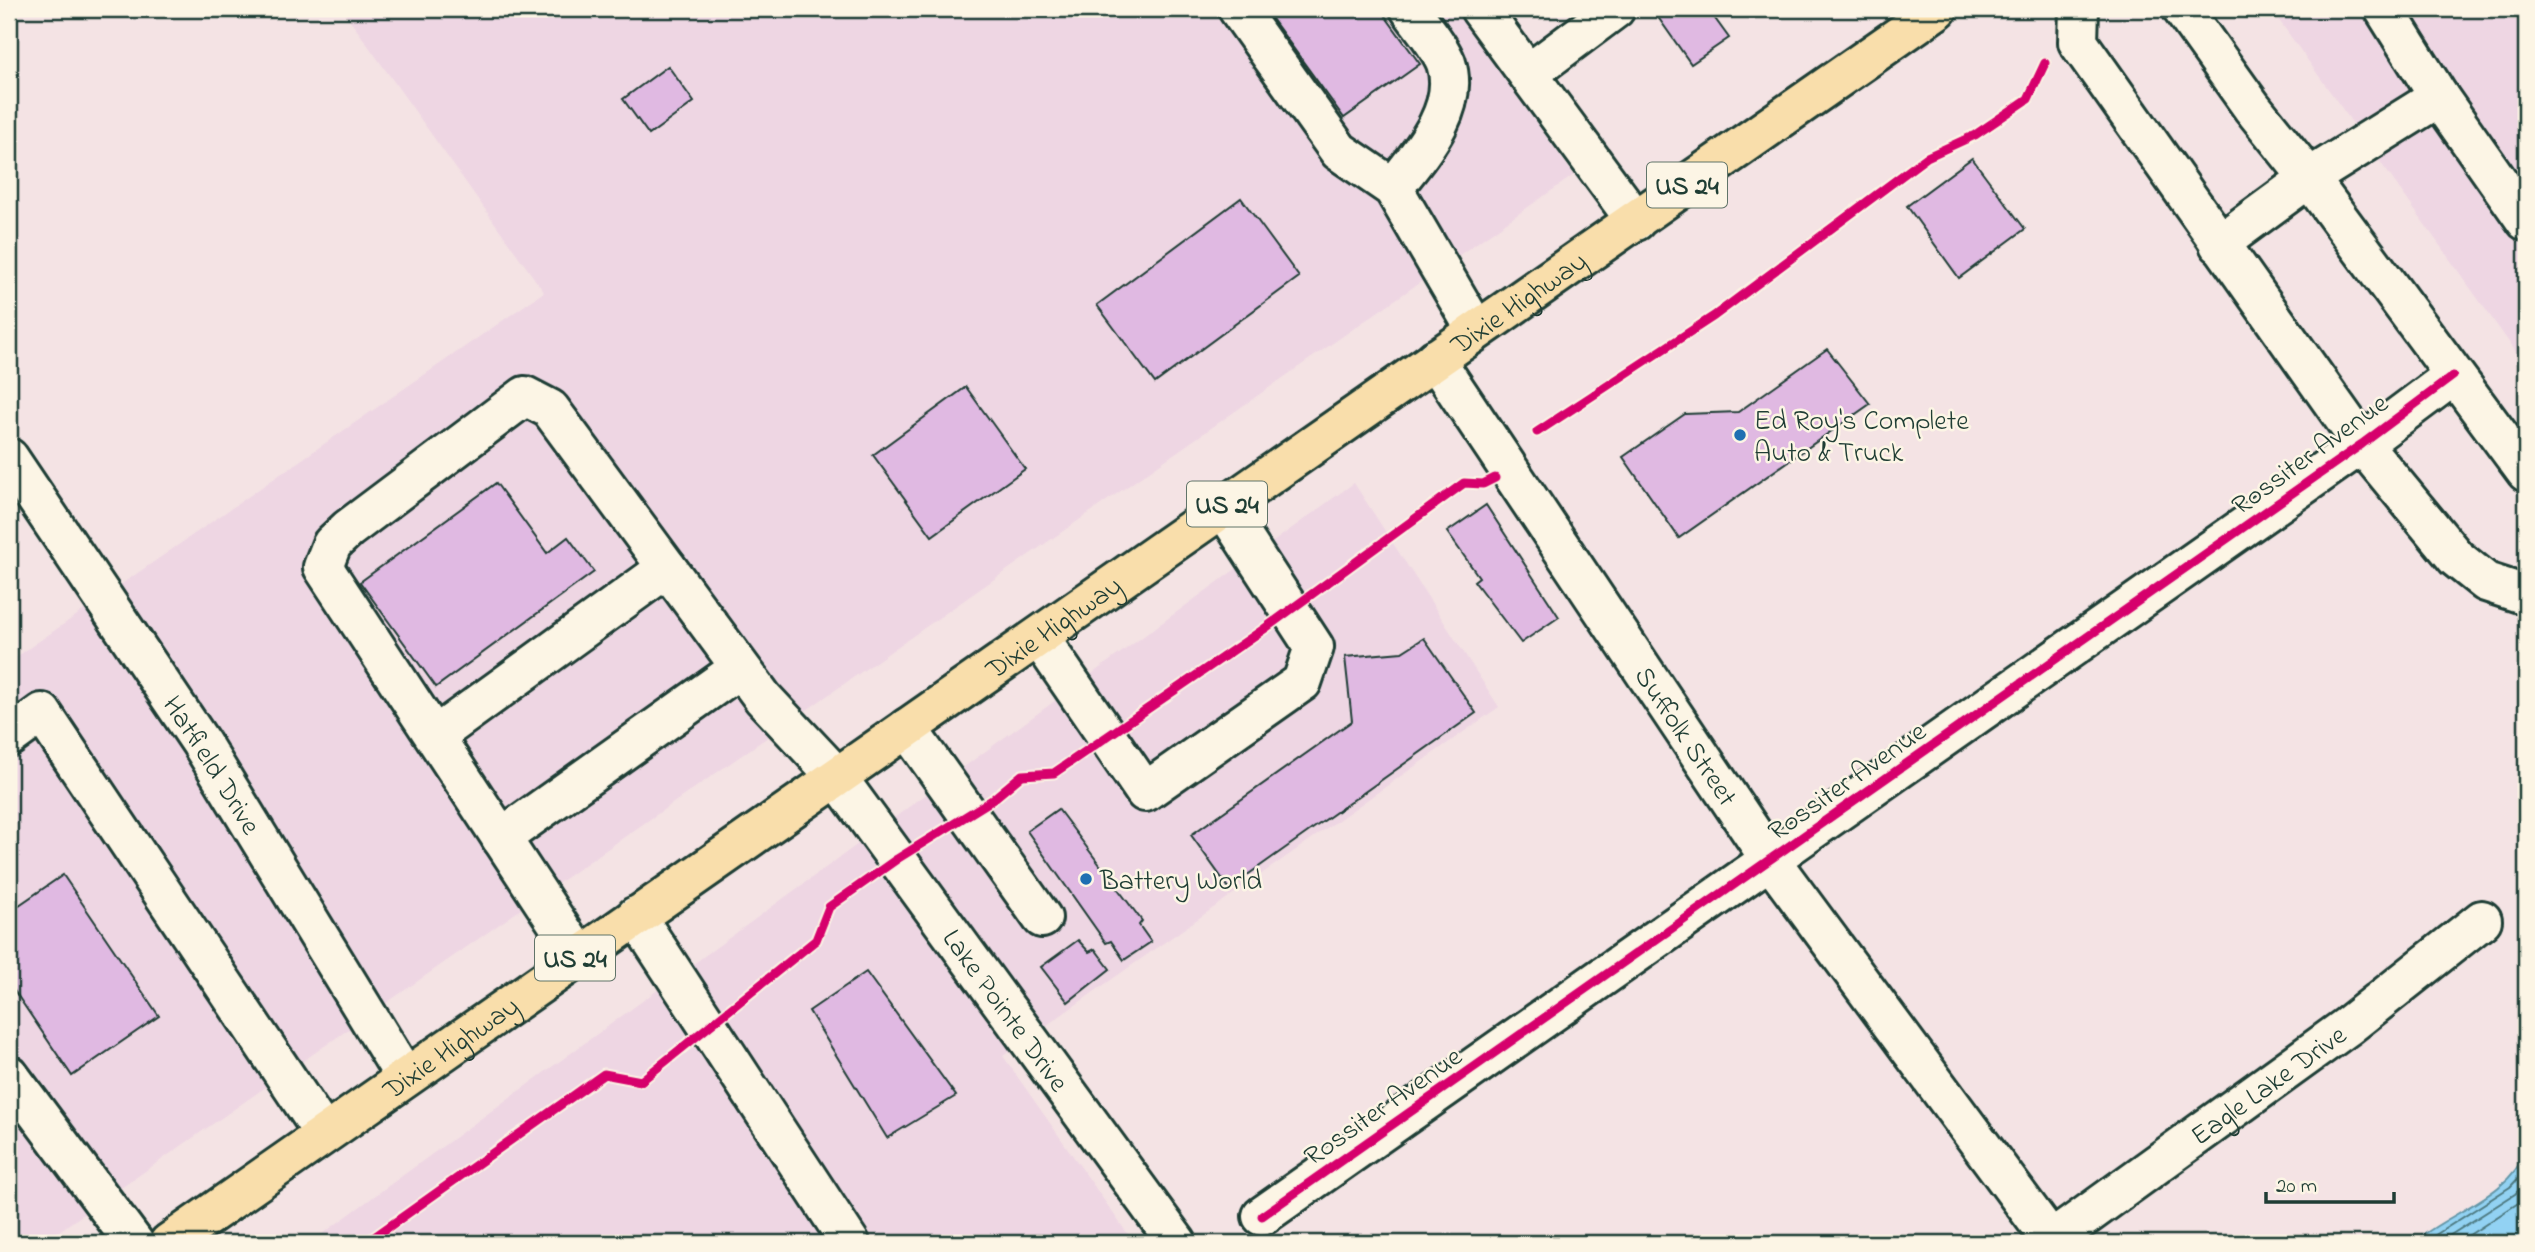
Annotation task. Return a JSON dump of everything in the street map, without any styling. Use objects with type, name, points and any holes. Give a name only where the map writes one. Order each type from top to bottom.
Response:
[{"type":"main road","name":"Dixie Highway","points":[[169,1243],[1938,9]]},
{"type":"street","points":[[1238,9],[1339,151],[1393,188],[1476,330]]},
{"type":"street","points":[[1393,188],[1432,139],[1448,94],[1446,63],[1410,9]]},
{"type":"street","points":[[1480,9],[1636,221]]},
{"type":"street","points":[[1528,74],[1575,20],[1615,9]]},
{"type":"street","points":[[2078,9],[2078,42],[2362,444],[2456,558],[2486,582],[2526,595]]},
{"type":"street","points":[[2182,9],[2252,107],[2309,178],[2526,472]]},
{"type":"street","points":[[2384,9],[2439,97],[2526,220]]},
{"type":"street","points":[[2219,244],[2309,178],[2439,97]]},
{"type":"street","name":"Suffolk Street","points":[[1435,359],[1771,861],[2050,1241]]},
{"type":"street","name":"Rossiter Avenue","points":[[1262,1216],[1771,861],[2362,444],[2453,376]]},
{"type":"street","name":"Lake Pointe Drive","points":[[435,736],[323,567],[332,544],[348,529],[525,396],[550,409],[763,698],[837,777],[1177,1243]]},
{"type":"street","name":"Hatfield Drive","points":[[9,458],[201,743],[405,1077]]},
{"type":"street","points":[[1039,636],[1145,792],[1302,682],[1314,647],[1223,507]]},
{"type":"street","points":[[579,956],[435,736],[667,568]]},
{"type":"street","points":[[501,838],[740,668]]},
{"type":"street","points":[[9,737],[42,713],[324,1134]]},
{"type":"street","points":[[906,728],[1042,918]]},
{"type":"street","points":[[636,916],[850,1243]]},
{"type":"street","name":"Eagle Lake Drive","points":[[2050,1241],[2348,1026],[2482,920]]},
{"type":"street","points":[[9,1075],[134,1243]]},
{"type":"path","points":[[1537,432],[1714,316],[1927,157],[1975,135],[2028,99],[2045,63]]},
{"type":"path","points":[[969,815],[1022,775],[1054,773],[1290,610],[1464,483],[1474,483]]},
{"type":"path","points":[[366,1243],[604,1074],[641,1081],[816,940],[829,907],[897,859]]},
{"type":"shaded area","points":[[342,9],[1454,9],[1574,175],[42,1243],[9,1243],[9,662],[544,292]]},
{"type":"shaded area","points":[[2271,9],[2526,9],[2526,366]]},
{"type":"shaded area","points":[[1354,483],[1499,707],[1003,1056],[1134,1243],[310,1243]]},
{"type":"water","points":[[2526,1150],[2526,1243],[2413,1243],[2507,1180]]},
{"type":"building","points":[[1265,9],[1380,9],[1420,64],[1344,118]]},
{"type":"building","points":[[1660,9],[1708,9],[1729,38],[1691,64],[1655,13]]},
{"type":"building","points":[[668,66],[694,102],[649,135],[623,99]]},
{"type":"building","points":[[1972,158],[2025,229],[1959,278],[1907,206]]},
{"type":"building","points":[[1241,198],[1299,277],[1155,383],[1097,305]]},
{"type":"building","name":"Ed Roy's Complete Auto & Truck","points":[[1827,349],[1870,404],[1679,538],[1623,457],[1685,414],[1738,412]]},
{"type":"building","points":[[966,387],[1025,469],[932,536],[873,455]]},
{"type":"building","points":[[496,483],[547,553],[568,537],[594,572],[436,687],[360,582]]},
{"type":"building","points":[[1486,505],[1559,617],[1521,643],[1474,581],[1479,577],[1447,532]]},
{"type":"building","points":[[1424,638],[1476,713],[1229,888],[1191,835],[1352,721],[1345,657],[1402,652]]},
{"type":"building","name":"Battery World","points":[[1058,809],[1142,921],[1139,925],[1151,942],[1124,960],[1111,941],[1106,943],[1027,831]]},
{"type":"building","points":[[63,875],[159,1016],[72,1076],[9,983],[9,912]]},
{"type":"building","points":[[1078,940],[1089,952],[1095,949],[1110,969],[1068,1002],[1041,967]]},
{"type":"building","points":[[866,972],[956,1096],[887,1138],[809,1011]]},
{"type":"cycle path","points":[[1537,432],[1714,316],[1927,157],[1975,135],[2028,99],[2045,63]]},
{"type":"cycle path","points":[[1262,1216],[2362,444],[2453,376]]},
{"type":"cycle path","points":[[366,1243],[604,1074],[641,1081],[816,940],[829,907],[897,859],[992,800],[1022,775],[1054,773],[1264,629],[1464,483],[1483,484],[1495,478]]},
{"type":"place","name":"Ed Roy's Complete Auto & Truck","points":[[1740,435]]},
{"type":"place","name":"Battery World","points":[[1086,879]]}]
